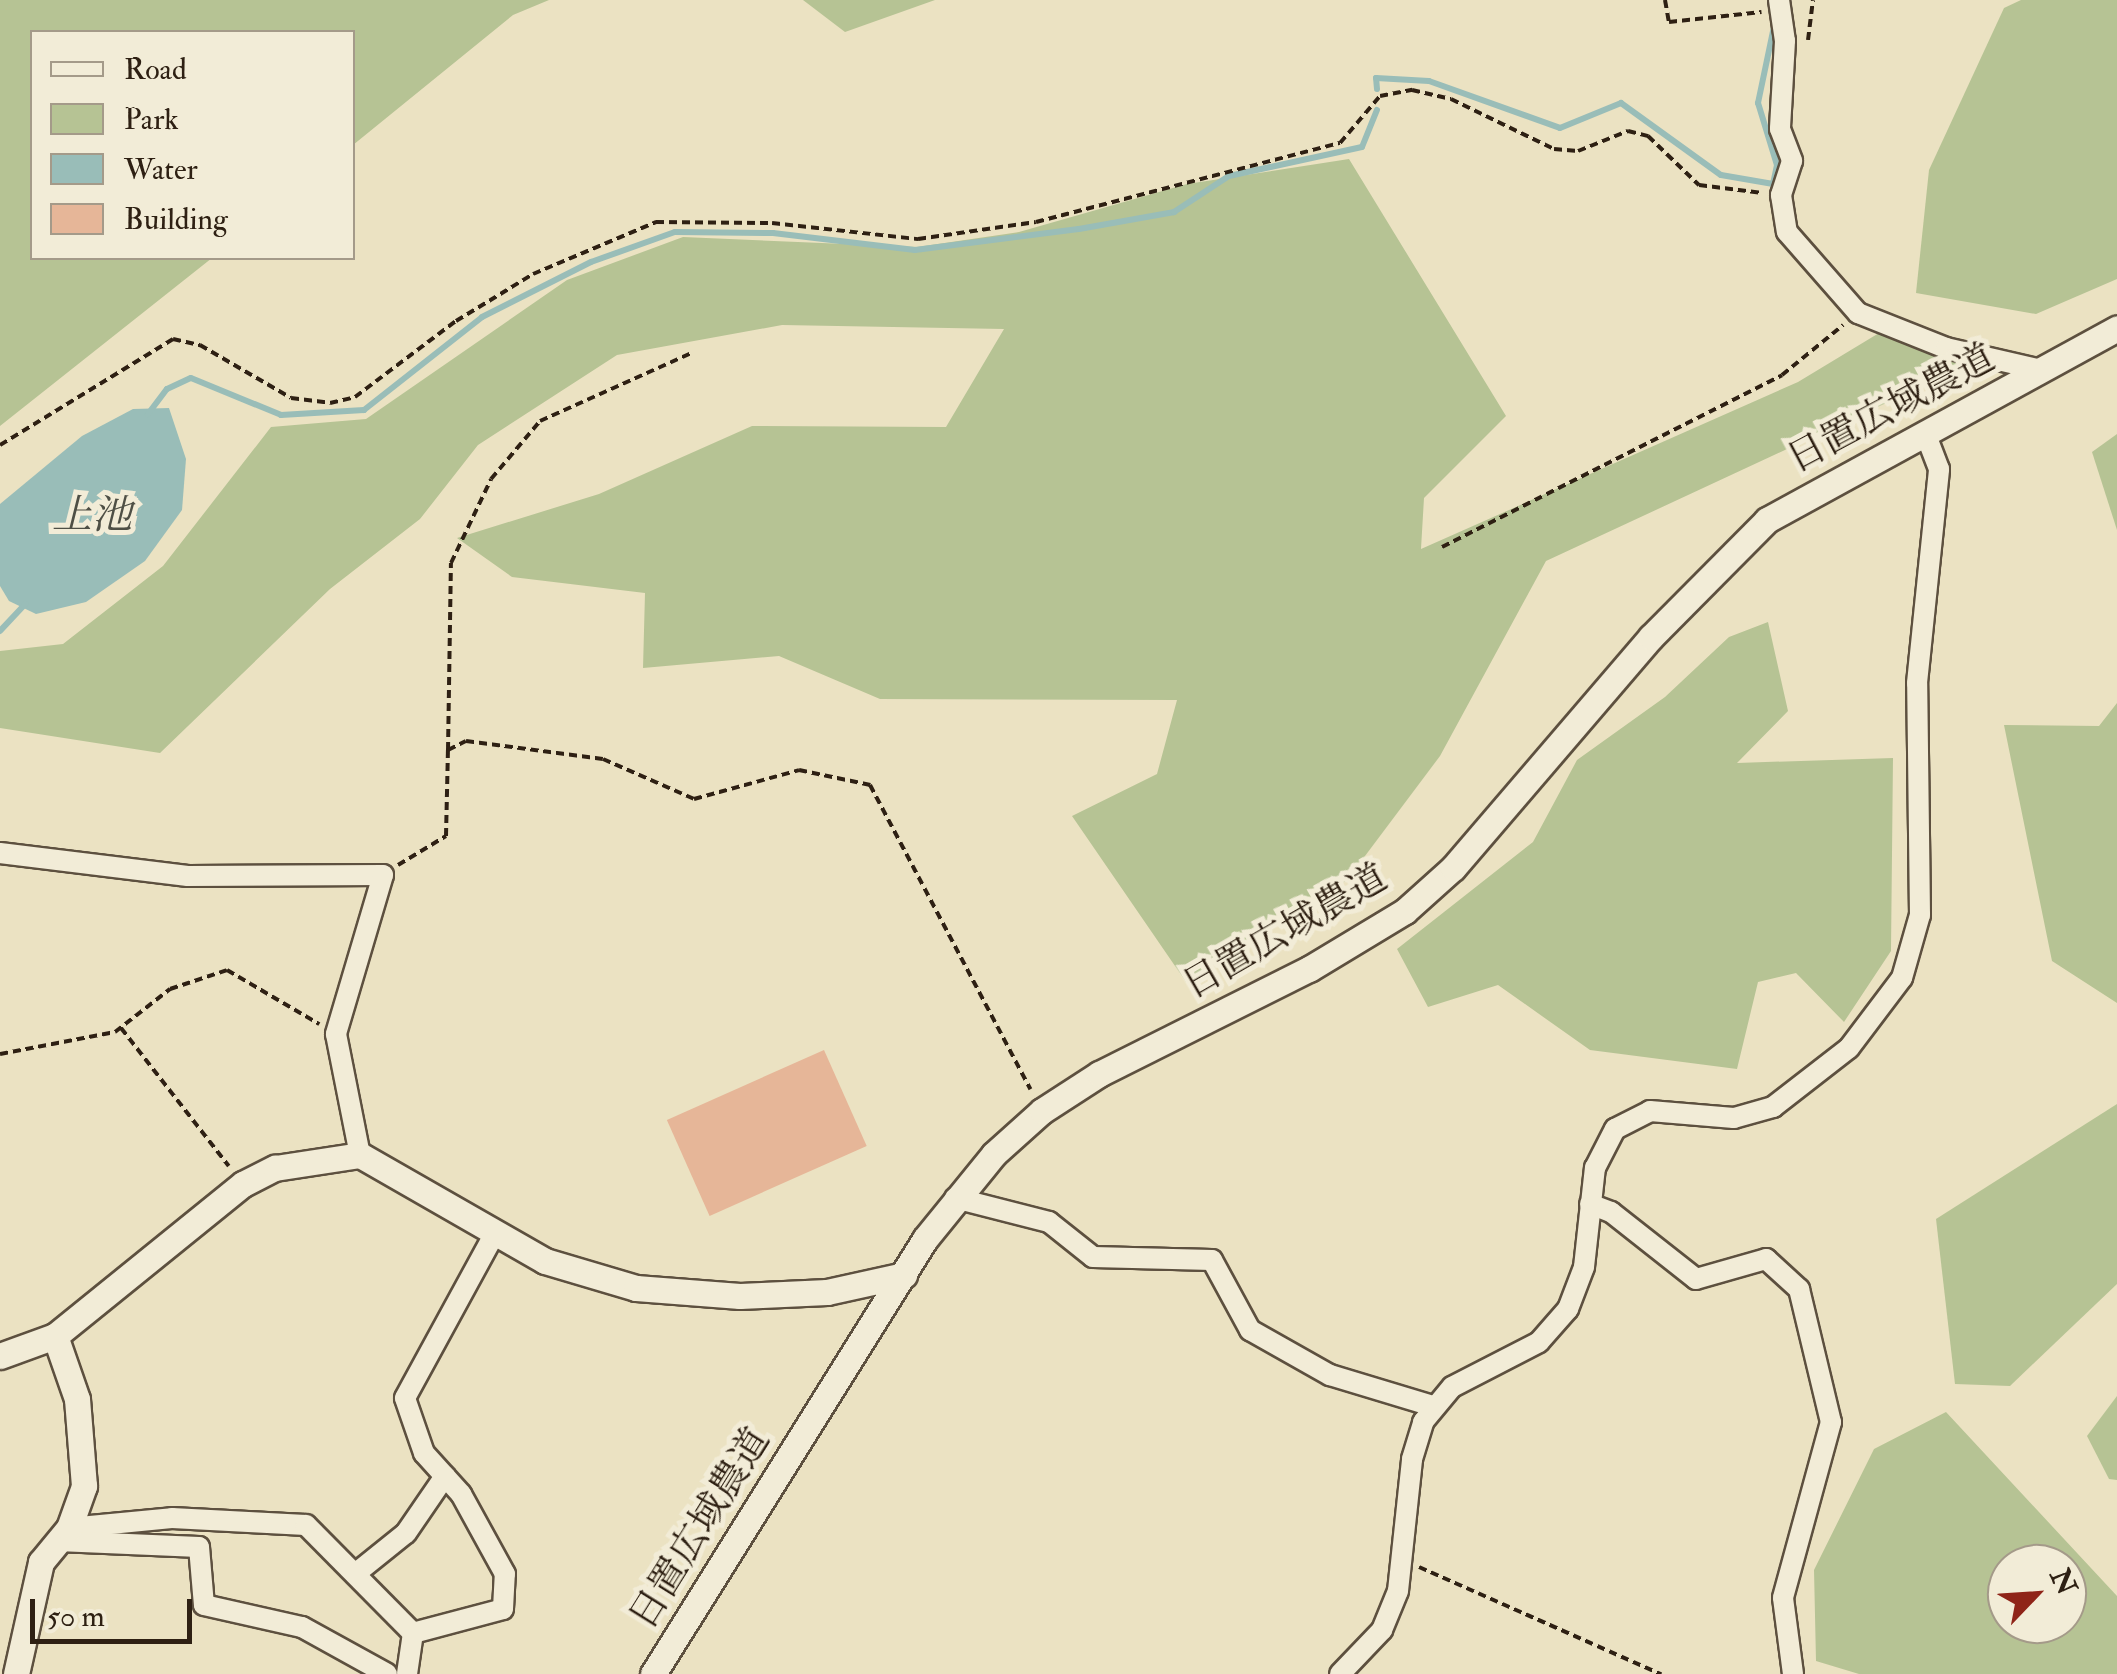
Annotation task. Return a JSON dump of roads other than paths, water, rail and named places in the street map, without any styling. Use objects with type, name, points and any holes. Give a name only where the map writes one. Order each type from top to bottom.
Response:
[{"type":"street","points":[[1780,5],[1785,40],[1780,129],[1792,161],[1782,196],[1787,232],[1858,313],[1946,348],[2041,370]]},
{"type":"street","name":"日置広域農道","points":[[653,1674],[955,1198],[1042,1111],[1406,911],[1452,868],[1650,637],[1752,533],[1814,490],[2117,328]]},
{"type":"street","points":[[1340,1674],[1382,1630],[1402,1566],[1412,1459],[1433,1406],[1452,1386],[1520,1354],[1556,1326],[1581,1280],[1590,1204],[1604,1144],[1632,1117],[1666,1110],[1734,1118],[1773,1107],[1848,1048],[1902,978],[1920,915],[1917,683],[1940,469],[1925,432]]},
{"type":"street","points":[[0,853],[188,876],[383,875],[336,1034],[360,1155]]},
{"type":"street","points":[[0,1356],[56,1336],[243,1184],[275,1168],[360,1155],[494,1235],[590,1276],[692,1294],[826,1292],[904,1276]]},
{"type":"street","points":[[955,1198],[1049,1222],[1093,1257],[1212,1260],[1250,1330],[1330,1375],[1433,1406]]},
{"type":"street","points":[[1590,1204],[1610,1212],[1696,1279],[1766,1259],[1799,1289],[1831,1422],[1782,1598],[1794,1674]]},
{"type":"street","points":[[413,1633],[503,1609],[505,1574],[445,1476],[424,1453],[405,1398],[494,1235]]},
{"type":"street","points":[[16,1674],[41,1562],[64,1534],[84,1486],[77,1399],[56,1336]]},
{"type":"street","points":[[354,1574],[406,1533],[445,1476]]},
{"type":"street","points":[[64,1534],[172,1518],[306,1525],[413,1633]]},
{"type":"street","points":[[64,1534],[199,1548],[204,1606],[302,1627],[388,1674]]},
{"type":"street","points":[[406,1674],[413,1633]]},
{"type":"water","name":"上池","points":[[169,408],[186,459],[182,510],[145,561],[86,602],[36,614],[9,601],[0,586],[0,504],[82,436],[133,409]]},
{"type":"waterway","points":[[1377,89],[1376,78],[1429,81],[1560,128],[1621,103],[1721,175],[1773,184],[1777,165],[1758,103],[1776,17]]},
{"type":"waterway","points":[[148,414],[167,389],[191,378],[281,415],[364,410],[482,317],[591,262],[675,232],[773,233],[915,250],[1079,229],[1174,212],[1229,176],[1362,147],[1377,110]]},
{"type":"waterway","points":[[0,631],[25,604]]}]
